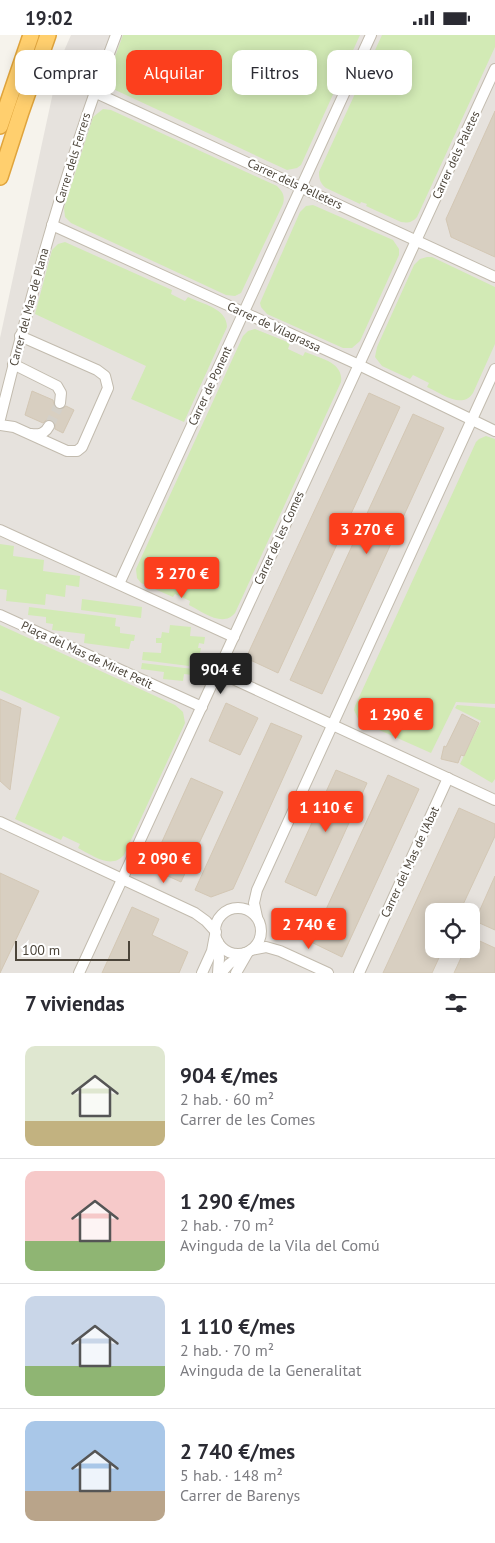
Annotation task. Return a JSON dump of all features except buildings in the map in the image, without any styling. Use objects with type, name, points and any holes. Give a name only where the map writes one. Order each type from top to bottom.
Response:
[{"type":"highway","points":[[0,125],[31,35]]},
{"type":"highway","points":[[0,177],[48,35]]},
{"type":"street","name":"Carrer dels Ferrers","points":[[110,50],[116,35]]},
{"type":"street","name":"Carrer de Ponent","points":[[119,584],[372,35]]},
{"type":"street","name":"Carrer dels Paletes","points":[[417,240],[495,69]]},
{"type":"street","name":"Carrer dels Ferrers","points":[[52,225],[93,95]]},
{"type":"street","name":"Carrer dels Pelleters","points":[[101,95],[495,277]]},
{"type":"street","name":"Carrer de Vilagrassa","points":[[52,225],[359,365],[495,431]]},
{"type":"street","name":"Carrer del Mas de Plana","points":[[0,419],[20,336],[52,225]]},
{"type":"street","name":"Carrer de les Comes","points":[[80,973],[417,240]]},
{"type":"street","points":[[0,425],[14,427],[67,451],[77,451],[82,447],[107,391],[108,383],[97,370],[20,336]]},
{"type":"street","points":[[14,364],[57,386],[61,393],[60,403]]},
{"type":"street","points":[[219,973],[248,951],[260,939],[261,931],[254,903],[257,890],[495,369]]},
{"type":"street","points":[[27,433],[38,435],[49,426]]},
{"type":"street","points":[[0,530],[234,637]]},
{"type":"street","name":"Plaça del Mas de Miret Petit","points":[[0,615],[202,707]]},
{"type":"street","points":[[218,673],[495,800]]},
{"type":"street","name":"Carrer del Mas de l'Abat","points":[[359,973],[448,778]]},
{"type":"street","points":[[0,822],[196,913],[206,921],[223,948],[230,952],[237,954],[266,947],[280,951],[328,973]]},
{"type":"street","points":[[219,973],[218,920],[227,911],[247,901],[257,890]]},
{"type":"street","points":[[196,913],[210,914],[236,908],[251,912],[267,939],[280,951]]},
{"type":"street","points":[[202,973],[217,936]]},
{"type":"street","points":[[236,973],[248,951]]},
{"type":"shaded area","points":[[71,35],[495,35],[495,973],[0,973],[0,338],[52,95],[116,95],[116,50],[64,50]]},
{"type":"green space","points":[[123,35],[360,35],[353,50],[327,50],[327,95],[333,95],[301,165],[287,170],[126,95],[222,95],[222,50],[126,50],[126,95],[116,90],[116,54]]},
{"type":"green space","points":[[382,35],[495,35],[495,47],[417,217],[407,222],[401,222],[366,206],[367,204],[361,202],[360,204],[326,188],[321,183],[319,177],[319,172],[354,95],[412,95],[412,50],[375,50]]},
{"type":"green space","points":[[103,109],[111,110],[277,186],[281,190],[284,196],[283,204],[241,293],[235,296],[226,295],[71,223],[65,217],[64,208],[93,117]]},
{"type":"green space","points":[[313,205],[393,240],[399,249],[399,255],[360,341],[352,348],[343,348],[267,314],[261,307],[260,303],[300,212],[306,206]]},
{"type":"green space","points":[[65,242],[172,290],[171,294],[185,301],[188,297],[213,307],[223,315],[227,327],[184,422],[131,399],[146,366],[35,314],[52,250],[58,244]]},
{"type":"green space","points":[[432,257],[495,287],[495,344],[473,393],[463,400],[451,399],[427,387],[429,383],[413,375],[410,379],[382,366],[375,357],[377,347],[414,265],[420,259]]},
{"type":"green space","points":[[255,329],[290,343],[288,349],[303,356],[305,352],[335,365],[341,375],[341,382],[235,613],[225,619],[219,619],[189,605],[190,601],[175,594],[173,597],[141,583],[137,578],[136,569],[243,336],[248,331]]},
{"type":"green space","points":[[486,436],[495,439],[495,704],[456,702],[431,753],[359,721],[354,710],[476,442]]},
{"type":"green space","points":[[0,544],[14,546],[13,556],[44,560],[43,571],[80,576],[79,587],[66,585],[65,597],[46,594],[45,605],[6,601],[7,590],[0,589]]},
{"type":"green space","points":[[82,599],[142,607],[141,618],[81,610]]},
{"type":"green space","points":[[29,607],[116,618],[115,626],[120,627],[120,633],[135,635],[134,641],[131,641],[129,649],[84,643],[85,634],[52,630],[53,624],[46,623],[46,617],[28,615]]},
{"type":"green space","points":[[0,625],[175,705],[183,712],[185,723],[124,855],[119,859],[113,861],[101,860],[78,848],[80,844],[63,836],[61,840],[15,819],[60,717],[0,690]]},
{"type":"green space","points":[[170,625],[191,627],[190,636],[205,637],[204,644],[199,643],[198,648],[201,648],[199,658],[190,657],[189,666],[142,660],[143,652],[161,653],[162,643],[156,643],[156,638],[161,638],[162,632],[169,633]]},
{"type":"green space","points":[[142,663],[193,669],[192,675],[184,674],[183,681],[163,679],[164,672],[141,669]]},
{"type":"green space","points":[[457,705],[495,708],[495,779],[492,783],[460,764],[481,721],[455,708]]},
{"type":"tunnel","points":[[49,426],[60,403]]}]
